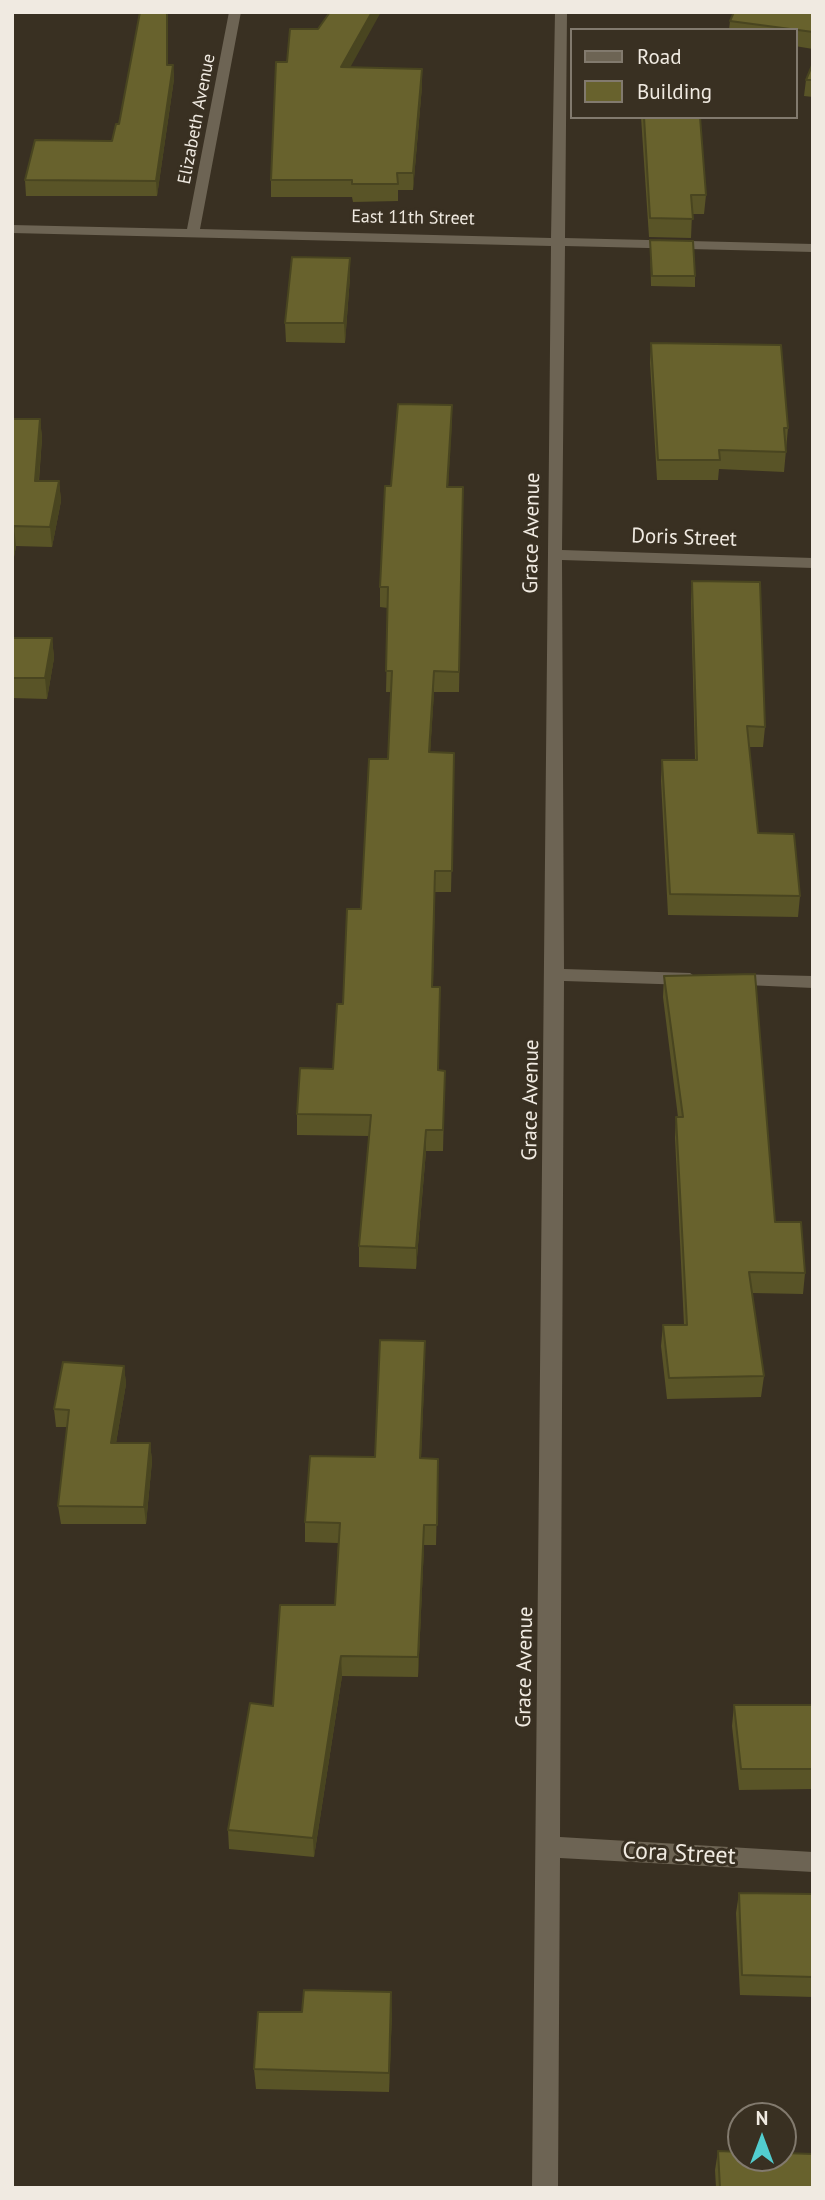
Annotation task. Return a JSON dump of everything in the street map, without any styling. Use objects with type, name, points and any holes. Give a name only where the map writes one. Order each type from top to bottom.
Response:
[{"type":"street","name":"Elizabeth Avenue","points":[[193,232],[235,12]]},
{"type":"street","name":"Grace Avenue","points":[[545,2188],[555,975],[554,555],[561,12]]},
{"type":"street","name":"East 11th Street","points":[[12,229],[813,248]]},
{"type":"street","name":"Doris Street","points":[[554,555],[813,563]]},
{"type":"street","points":[[555,975],[813,982]]},
{"type":"street","name":"Cora Street","points":[[546,1847],[813,1862]]},
{"type":"building","points":[[140,12],[167,12],[167,65],[173,65],[156,181],[25,180],[35,140],[112,141],[116,124],[119,124]]},
{"type":"building","points":[[330,12],[372,12],[341,67],[422,69],[413,173],[397,173],[398,184],[352,184],[352,180],[271,180],[276,62],[287,62],[290,29],[318,29]]},
{"type":"building","points":[[734,12],[813,12],[813,32],[797,28],[730,21]]},
{"type":"building","points":[[813,63],[813,80],[806,80]]},
{"type":"building","points":[[644,119],[700,119],[706,195],[691,195],[693,219],[650,218]]},
{"type":"building","points":[[650,240],[693,241],[695,276],[652,276]]},
{"type":"building","points":[[292,257],[350,258],[344,323],[285,323]]},
{"type":"building","points":[[651,343],[781,345],[788,428],[784,428],[786,452],[719,450],[720,460],[658,460]]},
{"type":"building","points":[[398,404],[452,405],[447,487],[463,487],[459,672],[434,671],[429,752],[454,753],[452,871],[435,871],[432,987],[440,987],[438,1070],[445,1071],[443,1130],[426,1130],[416,1248],[359,1246],[371,1115],[297,1114],[300,1068],[333,1069],[337,1004],[343,1004],[347,909],[361,909],[369,759],[388,759],[392,671],[386,671],[388,587],[380,587],[385,486],[391,486]]},
{"type":"building","points":[[12,419],[40,419],[35,481],[59,481],[50,527],[14,526],[12,536]]},
{"type":"building","points":[[692,581],[760,582],[765,727],[747,726],[758,833],[794,834],[800,896],[670,894],[662,760],[697,760]]},
{"type":"building","points":[[12,638],[52,638],[45,678],[12,678]]},
{"type":"building","points":[[755,974],[775,1222],[801,1222],[805,1273],[749,1272],[764,1376],[669,1378],[663,1325],[687,1325],[676,1117],[683,1117],[664,976]]},
{"type":"building","points":[[380,1340],[425,1341],[420,1458],[438,1459],[437,1525],[424,1525],[418,1657],[341,1656],[313,1838],[228,1830],[250,1703],[273,1706],[280,1605],[335,1605],[340,1523],[305,1522],[310,1456],[375,1457]]},
{"type":"building","points":[[63,1362],[124,1366],[111,1443],[150,1443],[144,1507],[58,1506],[69,1410],[54,1409]]},
{"type":"building","points":[[734,1705],[813,1705],[813,1769],[741,1769]]},
{"type":"building","points":[[739,1893],[813,1894],[813,1977],[742,1975]]},
{"type":"building","points":[[304,1990],[391,1992],[389,2073],[254,2069],[258,2012],[302,2012]]},
{"type":"building","points":[[718,2151],[727,2151],[727,2172],[797,2172],[797,2153],[813,2154],[813,2188],[720,2188]]}]
